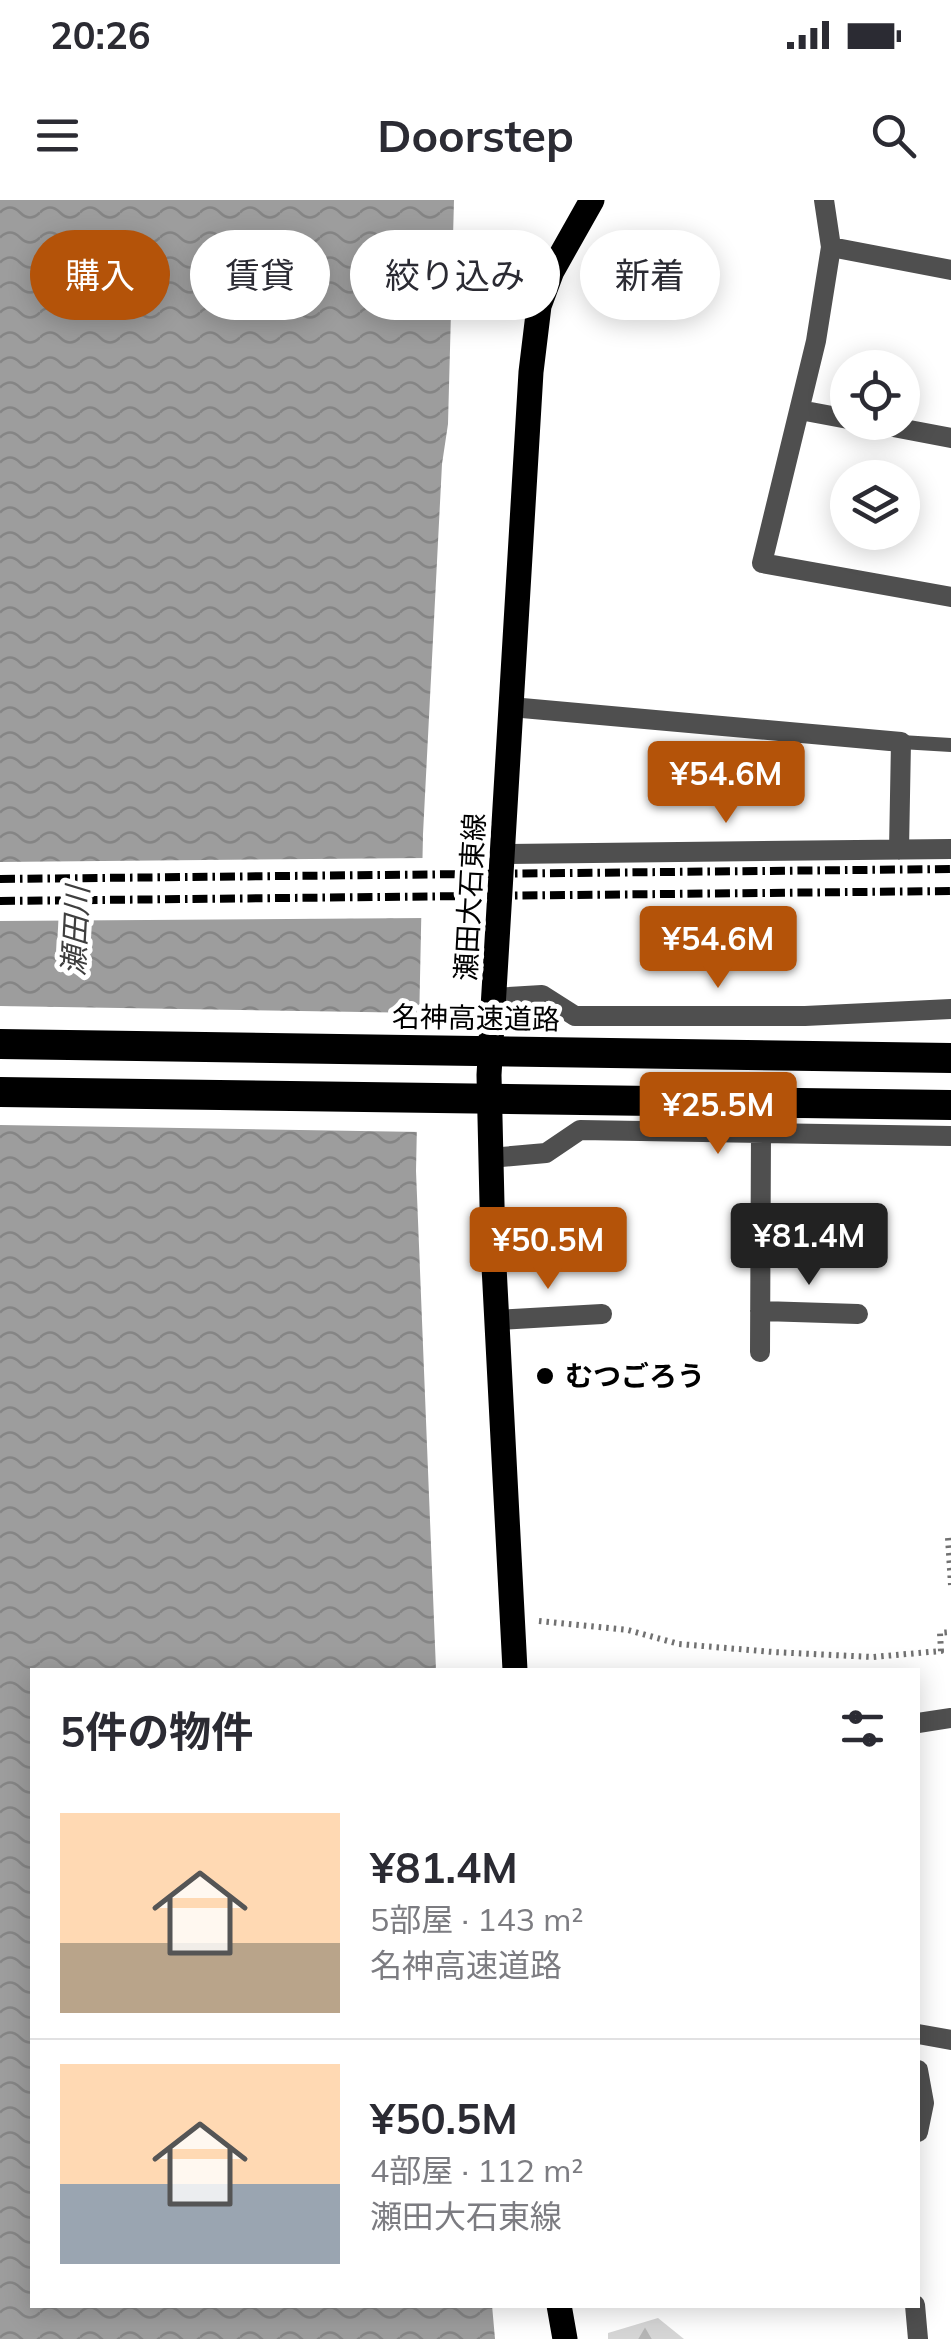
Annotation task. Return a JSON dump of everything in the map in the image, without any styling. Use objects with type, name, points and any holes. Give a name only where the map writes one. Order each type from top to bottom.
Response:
[{"type":"highway","name":"名神高速道路","points":[[0,1044],[951,1058]]},
{"type":"highway","points":[[691,1054],[951,1044]]},
{"type":"highway","points":[[0,1092],[951,1105]]},
{"type":"main road","name":"瀬田大石東線","points":[[515,1668],[489,1075],[531,372],[539,306],[552,271],[592,200]]},
{"type":"main road","points":[[559,2308],[564,2339]]},
{"type":"street","points":[[824,200],[831,247],[816,341],[762,562],[951,597]]},
{"type":"street","points":[[831,247],[951,270]]},
{"type":"street","points":[[800,410],[830,416]]},
{"type":"street","points":[[920,432],[951,438]]},
{"type":"street","points":[[511,708],[901,742],[899,850]]},
{"type":"street","points":[[502,854],[951,849]]},
{"type":"street","points":[[494,998],[542,995],[575,1016],[805,1016],[951,1009]]},
{"type":"street","points":[[490,1158],[546,1153],[580,1130],[951,1136]]},
{"type":"street","points":[[760,1352],[761,1133]]},
{"type":"street","points":[[760,1311],[858,1314]]},
{"type":"street","points":[[497,1320],[602,1314]]},
{"type":"street","points":[[920,1723],[951,1718]]},
{"type":"street","points":[[920,2034],[951,2040]]},
{"type":"street","points":[[920,2081],[924,2104],[920,2123]]},
{"type":"street","points":[[914,2308],[918,2339]]},
{"type":"lane","points":[[901,742],[951,745]]},
{"type":"path","points":[[948,1538],[951,1584]]},
{"type":"path","points":[[512,1622],[535,1620],[628,1630],[679,1644],[872,1657],[941,1651],[940,1633],[951,1632]]},
{"type":"green space","points":[[658,2318],[684,2339],[608,2339],[608,2333]]},
{"type":"water","name":"瀬田川","points":[[0,200],[454,200],[453,230],[350,230],[350,320],[451,320],[423,834],[416,1171],[436,1668],[30,1668],[30,2308],[492,2308],[495,2339],[0,2339]]},
{"type":"pier","points":[[427,858],[426,918],[0,921],[0,862]]},
{"type":"pier","points":[[0,1006],[424,1013],[422,1132],[0,1125]]},
{"type":"railway","points":[[0,879],[951,869]]},
{"type":"railway","points":[[0,901],[951,891]]},
{"type":"place","name":"むつごろう","points":[[545,1376]]}]
